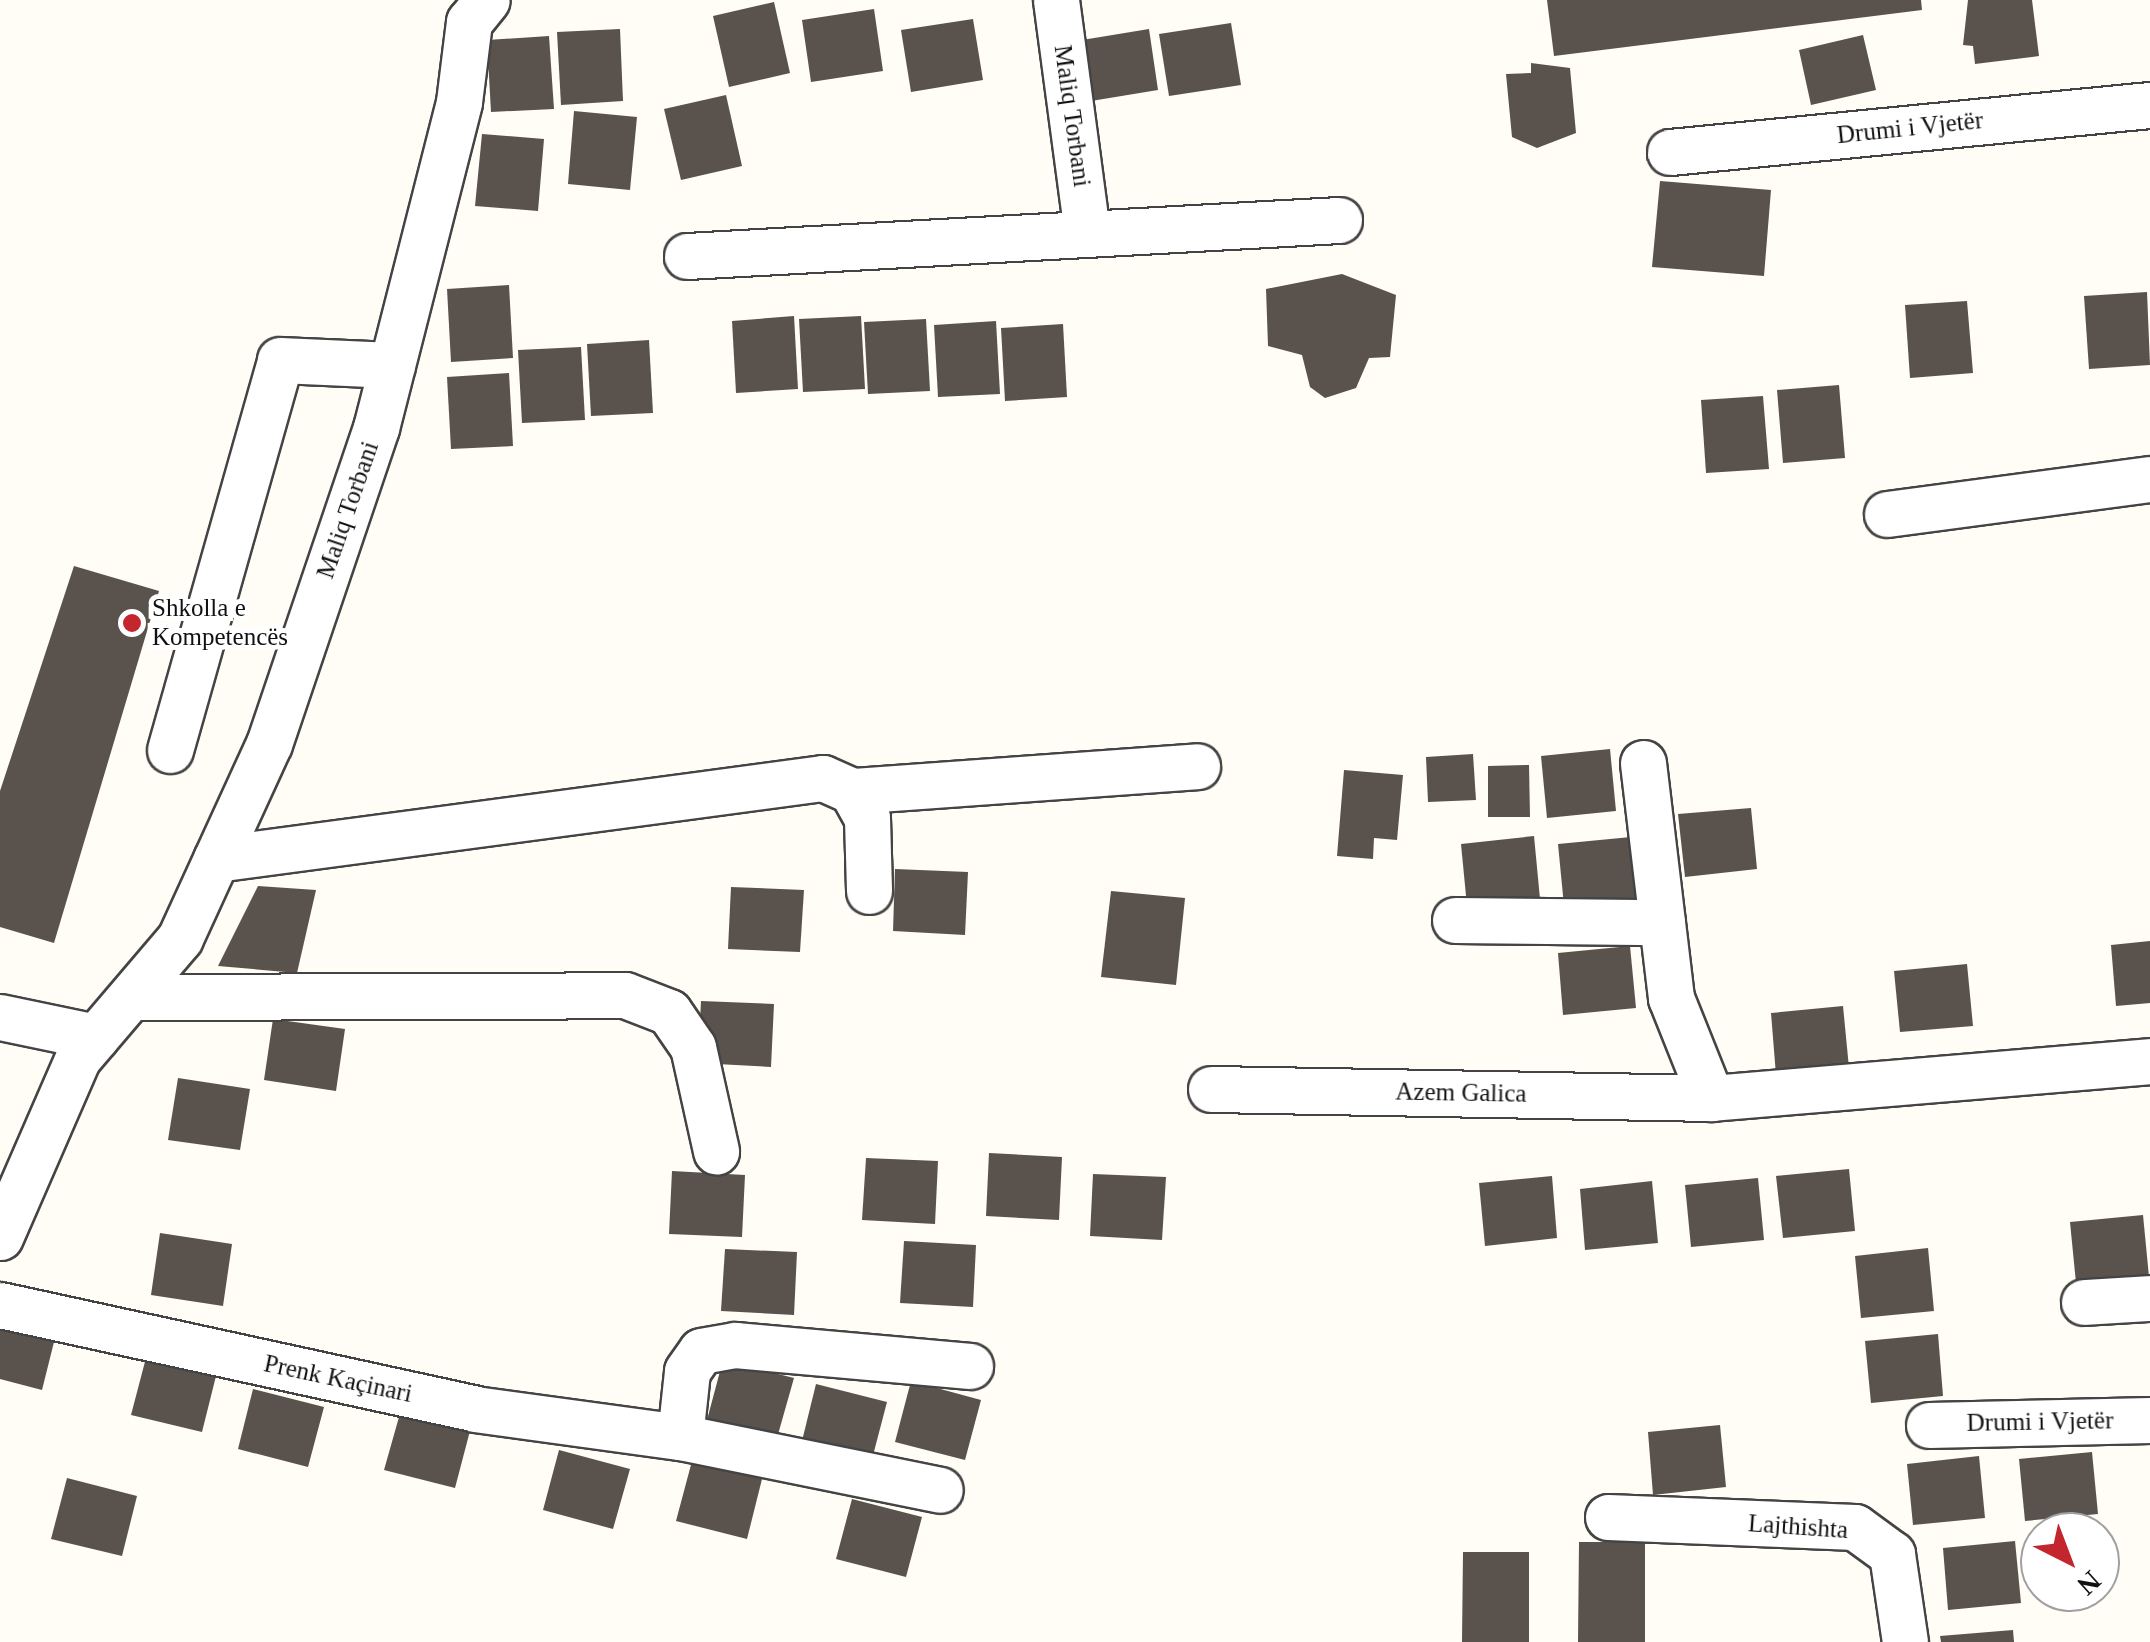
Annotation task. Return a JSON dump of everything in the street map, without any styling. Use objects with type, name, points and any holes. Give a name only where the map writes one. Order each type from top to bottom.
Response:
[{"type":"street","name":"Maliq Torbani","points":[[0,1237],[96,1037],[139,997],[216,859],[269,744],[392,365],[459,102],[469,22],[486,0]]},
{"type":"street","name":"Maliq Torbani","points":[[1056,0],[1088,232]]},
{"type":"street","name":"Drumi i Vjetër","points":[[1670,152],[2150,105]]},
{"type":"street","points":[[687,256],[1339,220]]},
{"type":"street","points":[[170,750],[280,360],[392,365]]},
{"type":"street","points":[[1887,514],[2150,479]]},
{"type":"street","points":[[1643,763],[1671,998],[1710,1098]]},
{"type":"street","points":[[216,859],[823,778],[852,791],[1196,766]]},
{"type":"street","points":[[852,791],[867,818],[869,891]]},
{"type":"street","points":[[1455,920],[1662,922]]},
{"type":"street","points":[[139,997],[625,995],[669,1012],[693,1047],[716,1151]]},
{"type":"street","points":[[0,1017],[96,1037]]},
{"type":"street","name":"Azem Galica","points":[[1211,1089],[1710,1098],[2150,1061]]},
{"type":"street","points":[[2084,1302],[2150,1298]]},
{"type":"street","name":"Prenk Kaçinari","points":[[0,1304],[474,1409],[680,1437],[940,1490]]},
{"type":"street","points":[[680,1437],[687,1372],[701,1351],[735,1345],[970,1366]]},
{"type":"street","name":"Drumi i Vjetër","points":[[1929,1425],[2150,1420]]},
{"type":"street","name":"Lajthishta","points":[[1608,1516],[1855,1528],[1892,1554],[1905,1642]]},
{"type":"building","points":[[1547,0],[1921,0],[1922,10],[1554,56]]},
{"type":"building","points":[[1968,0],[2032,0],[2039,56],[1975,64],[1973,46],[1963,45]]},
{"type":"building","points":[[774,2],[790,73],[729,87],[713,16]]},
{"type":"building","points":[[874,9],[883,71],[811,82],[802,20]]},
{"type":"building","points":[[973,19],[983,80],[911,92],[901,30]]},
{"type":"building","points":[[1231,23],[1241,85],[1169,96],[1159,34]]},
{"type":"building","points":[[620,29],[623,101],[561,105],[557,32]]},
{"type":"building","points":[[1149,29],[1158,90],[1085,102],[1076,41]]},
{"type":"building","points":[[1863,35],[1876,90],[1811,105],[1799,50]]},
{"type":"building","points":[[549,36],[554,109],[491,112],[487,40]]},
{"type":"building","points":[[1531,63],[1570,68],[1576,133],[1537,148],[1512,137],[1506,74],[1531,73]]},
{"type":"building","points":[[726,95],[742,166],[681,180],[664,109]]},
{"type":"building","points":[[574,111],[637,117],[630,190],[568,184]]},
{"type":"building","points":[[482,134],[544,139],[538,211],[475,206]]},
{"type":"building","points":[[1660,181],[1771,190],[1764,276],[1652,267]]},
{"type":"building","points":[[1342,274],[1396,295],[1390,357],[1369,358],[1356,388],[1325,398],[1310,387],[1302,355],[1268,346],[1266,289]]},
{"type":"building","points":[[509,285],[513,358],[451,362],[447,289]]},
{"type":"building","points":[[2147,292],[2150,365],[2089,369],[2084,296]]},
{"type":"building","points":[[1967,301],[1973,373],[1910,378],[1905,305]]},
{"type":"building","points":[[794,316],[798,389],[736,393],[732,321]]},
{"type":"building","points":[[861,316],[865,389],[803,392],[799,319]]},
{"type":"building","points":[[926,319],[930,391],[868,394],[864,322]]},
{"type":"building","points":[[996,321],[1000,394],[938,397],[934,325]]},
{"type":"building","points":[[1063,324],[1067,397],[1005,401],[1001,328]]},
{"type":"building","points":[[649,340],[653,413],[591,416],[587,344]]},
{"type":"building","points":[[581,347],[585,420],[522,423],[518,350]]},
{"type":"building","points":[[509,373],[513,446],[451,449],[447,377]]},
{"type":"building","points":[[1839,385],[1845,458],[1783,463],[1777,390]]},
{"type":"building","points":[[1763,396],[1769,469],[1706,473],[1701,400]]},
{"type":"building","points":[[74,566],[159,591],[54,943],[0,927],[0,791]]},
{"type":"building","points":[[1610,749],[1616,811],[1547,818],[1541,756]]},
{"type":"building","points":[[1473,754],[1476,800],[1428,802],[1426,757]]},
{"type":"building","points":[[1529,765],[1530,817],[1488,817],[1488,766]]},
{"type":"building","points":[[1344,770],[1403,775],[1397,840],[1374,838],[1373,859],[1337,856]]},
{"type":"building","points":[[1751,808],[1757,869],[1685,877],[1678,814]]},
{"type":"building","points":[[1534,836],[1540,899],[1467,906],[1461,844]]},
{"type":"building","points":[[1631,837],[1637,899],[1564,906],[1558,844]]},
{"type":"building","points":[[895,869],[968,872],[965,935],[893,931]]},
{"type":"building","points":[[258,886],[316,890],[297,973],[218,966]]},
{"type":"building","points":[[731,887],[804,890],[800,952],[728,949]]},
{"type":"building","points":[[1111,891],[1185,898],[1176,985],[1101,977]]},
{"type":"building","points":[[2150,941],[2150,1003],[2116,1006],[2111,945]]},
{"type":"building","points":[[1630,946],[1636,1008],[1563,1015],[1558,953]]},
{"type":"building","points":[[1967,964],[1973,1026],[1900,1032],[1894,971]]},
{"type":"building","points":[[701,1001],[774,1004],[771,1067],[698,1063]]},
{"type":"building","points":[[1843,1006],[1849,1068],[1776,1075],[1771,1013]]},
{"type":"building","points":[[273,1019],[345,1029],[336,1091],[264,1080]]},
{"type":"building","points":[[178,1078],[250,1089],[240,1150],[168,1140]]},
{"type":"building","points":[[989,1153],[1062,1157],[1059,1220],[986,1216]]},
{"type":"building","points":[[866,1158],[938,1161],[935,1224],[862,1220]]},
{"type":"building","points":[[1849,1169],[1855,1231],[1783,1238],[1776,1176]]},
{"type":"building","points":[[672,1171],[745,1175],[742,1237],[669,1234]]},
{"type":"building","points":[[1093,1174],[1166,1177],[1162,1240],[1090,1236]]},
{"type":"building","points":[[1552,1176],[1557,1238],[1485,1246],[1479,1183]]},
{"type":"building","points":[[1758,1178],[1764,1240],[1691,1247],[1685,1185]]},
{"type":"building","points":[[1652,1181],[1658,1243],[1585,1250],[1580,1189]]},
{"type":"building","points":[[2143,1215],[2149,1277],[2076,1283],[2070,1222]]},
{"type":"building","points":[[160,1233],[232,1244],[223,1306],[151,1295]]},
{"type":"building","points":[[904,1241],[976,1245],[973,1307],[900,1303]]},
{"type":"building","points":[[1928,1248],[1934,1311],[1861,1318],[1855,1256]]},
{"type":"building","points":[[725,1249],[797,1252],[794,1315],[721,1311]]},
{"type":"building","points":[[0,1315],[57,1330],[42,1390],[0,1379]]},
{"type":"building","points":[[1938,1334],[1943,1396],[1871,1403],[1865,1341]]},
{"type":"building","points":[[147,1354],[217,1372],[202,1432],[131,1415]]},
{"type":"building","points":[[723,1360],[794,1378],[777,1438],[707,1420]]},
{"type":"building","points":[[911,1381],[981,1400],[965,1460],[895,1442]]},
{"type":"building","points":[[816,1384],[887,1402],[871,1463],[801,1445]]},
{"type":"building","points":[[253,1389],[324,1407],[308,1467],[238,1449]]},
{"type":"building","points":[[401,1410],[471,1427],[455,1488],[384,1470]]},
{"type":"building","points":[[1720,1425],[1726,1487],[1653,1495],[1648,1432]]},
{"type":"building","points":[[559,1450],[630,1469],[613,1529],[543,1510]]},
{"type":"building","points":[[2092,1452],[2098,1512],[2024,1512],[2019,1459]]},
{"type":"building","points":[[1979,1456],[1985,1518],[1913,1525],[1907,1464]]},
{"type":"building","points":[[692,1461],[762,1479],[747,1539],[676,1521]]},
{"type":"building","points":[[67,1478],[137,1496],[122,1556],[51,1539]]},
{"type":"building","points":[[852,1499],[922,1517],[906,1577],[836,1559]]},
{"type":"building","points":[[2015,1541],[2020,1603],[1948,1610],[1943,1548]]},
{"type":"building","points":[[1579,1542],[1645,1542],[1645,1642],[1578,1642]]},
{"type":"building","points":[[1463,1552],[1529,1552],[1529,1642],[1462,1642]]},
{"type":"building","points":[[2013,1630],[2014,1642],[1941,1642],[1940,1636]]},
{"type":"place","name":"Shkolla e Kompetencës","points":[[132,623]]}]
